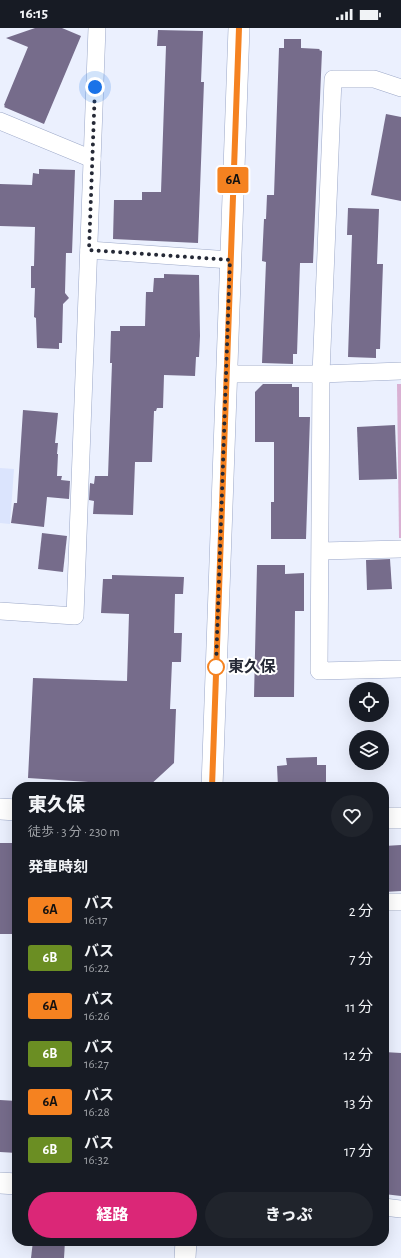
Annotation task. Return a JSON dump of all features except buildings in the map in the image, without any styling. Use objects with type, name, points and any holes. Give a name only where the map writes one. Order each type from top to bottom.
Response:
[{"type":"street","points":[[0,611],[75,616],[96,28]]},
{"type":"street","points":[[212,782],[239,28]]},
{"type":"street","points":[[401,88],[374,79],[333,79],[321,374],[319,670],[401,669]]},
{"type":"street","points":[[0,121],[92,159]]},
{"type":"street","points":[[89,250],[230,260]]},
{"type":"street","points":[[226,374],[321,374],[401,371]]},
{"type":"street","points":[[321,551],[401,549]]},
{"type":"street","points":[[0,808],[12,809]]},
{"type":"street","points":[[389,818],[401,818]]},
{"type":"street","points":[[389,902],[401,902]]},
{"type":"street","points":[[0,1183],[12,1184]]},
{"type":"street","points":[[389,1208],[401,1209]]},
{"type":"street","points":[[185,1258],[186,1246]]},
{"type":"shaded area","points":[[397,384],[401,384],[401,538],[399,538]]},
{"type":"shaded area","points":[[0,468],[14,469],[10,524],[0,523]]},
{"type":"bus line","name":"6A","points":[[212,782],[239,28]]},
{"type":"place","name":"東久保","points":[[216,667]]},
{"type":"route","points":[[95,87],[89,250],[230,260],[216,667]]}]
